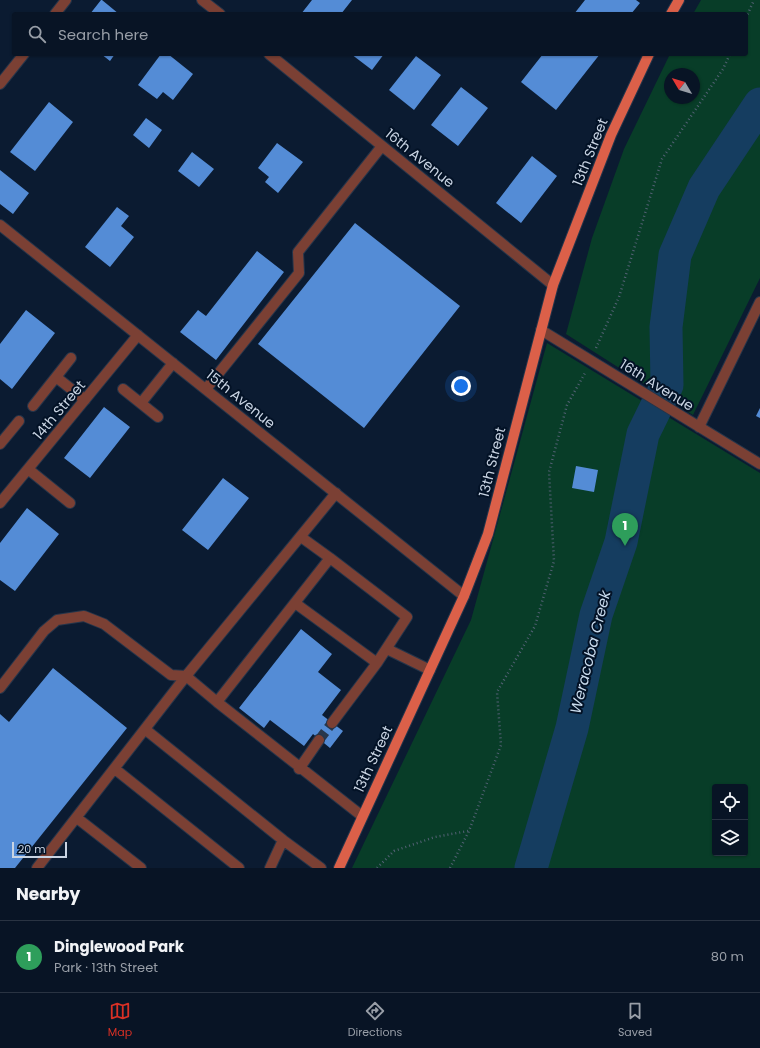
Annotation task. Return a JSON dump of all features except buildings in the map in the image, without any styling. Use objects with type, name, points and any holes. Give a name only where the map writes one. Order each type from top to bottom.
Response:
[{"type":"main road","points":[[672,12],[676,1]]},
{"type":"main road","name":"13th Street","points":[[340,868],[362,816],[464,596],[488,534],[553,285],[611,135],[648,56]]},
{"type":"street","points":[[57,12],[66,0]]},
{"type":"street","points":[[202,0],[217,12]]},
{"type":"street","points":[[0,84],[22,56]]},
{"type":"street","name":"16th Avenue","points":[[271,56],[553,285]]},
{"type":"street","points":[[206,389],[299,273],[298,252],[382,146]]},
{"type":"street","name":"15th Avenue","points":[[0,225],[464,596]]},
{"type":"street","points":[[698,427],[760,302]]},
{"type":"street","name":"16th Avenue","points":[[541,330],[760,464]]},
{"type":"street","name":"14th Street","points":[[1,501],[138,335]]},
{"type":"street","points":[[33,406],[71,358]]},
{"type":"street","points":[[141,403],[173,363]]},
{"type":"street","points":[[56,377],[85,400]]},
{"type":"street","points":[[123,389],[158,417]]},
{"type":"street","points":[[0,444],[19,421]]},
{"type":"street","points":[[28,469],[70,503]]},
{"type":"street","points":[[37,868],[146,730],[186,676],[336,493]]},
{"type":"street","points":[[301,537],[408,618],[378,663],[332,723]]},
{"type":"street","points":[[217,702],[330,558]]},
{"type":"street","points":[[296,603],[378,663]]},
{"type":"street","points":[[0,688],[44,631],[57,620],[84,616],[104,624],[171,675],[186,676],[299,769],[362,816]]},
{"type":"street","points":[[387,649],[430,670]]},
{"type":"street","points":[[146,730],[283,840],[321,868]]},
{"type":"street","points":[[299,769],[320,740]]},
{"type":"street","points":[[115,769],[239,868]]},
{"type":"street","points":[[77,818],[141,868]]},
{"type":"street","points":[[270,868],[283,840]]},
{"type":"path","points":[[748,14],[754,0]]},
{"type":"path","points":[[450,868],[469,831],[501,745],[497,692],[536,626],[554,561],[549,472],[567,405],[591,361],[619,297],[662,159],[723,68],[729,56]]},
{"type":"path","points":[[377,868],[394,851],[434,837],[469,831]]},
{"type":"green space","points":[[701,0],[760,0],[760,278],[693,415],[566,334],[592,238],[624,149],[669,56],[748,56],[748,12],[694,12]]},
{"type":"green space","points":[[547,343],[760,473],[760,868],[352,868],[471,620]]},
{"type":"waterway","name":"Weracoba Creek","points":[[531,868],[572,728],[596,615],[621,542],[643,434],[667,385],[666,327],[675,255],[704,188],[760,104]]},
{"type":"tunnel","points":[[319,740],[332,723]]},
{"type":"place","name":"Dinglewood Park","points":[[625,546]]}]
